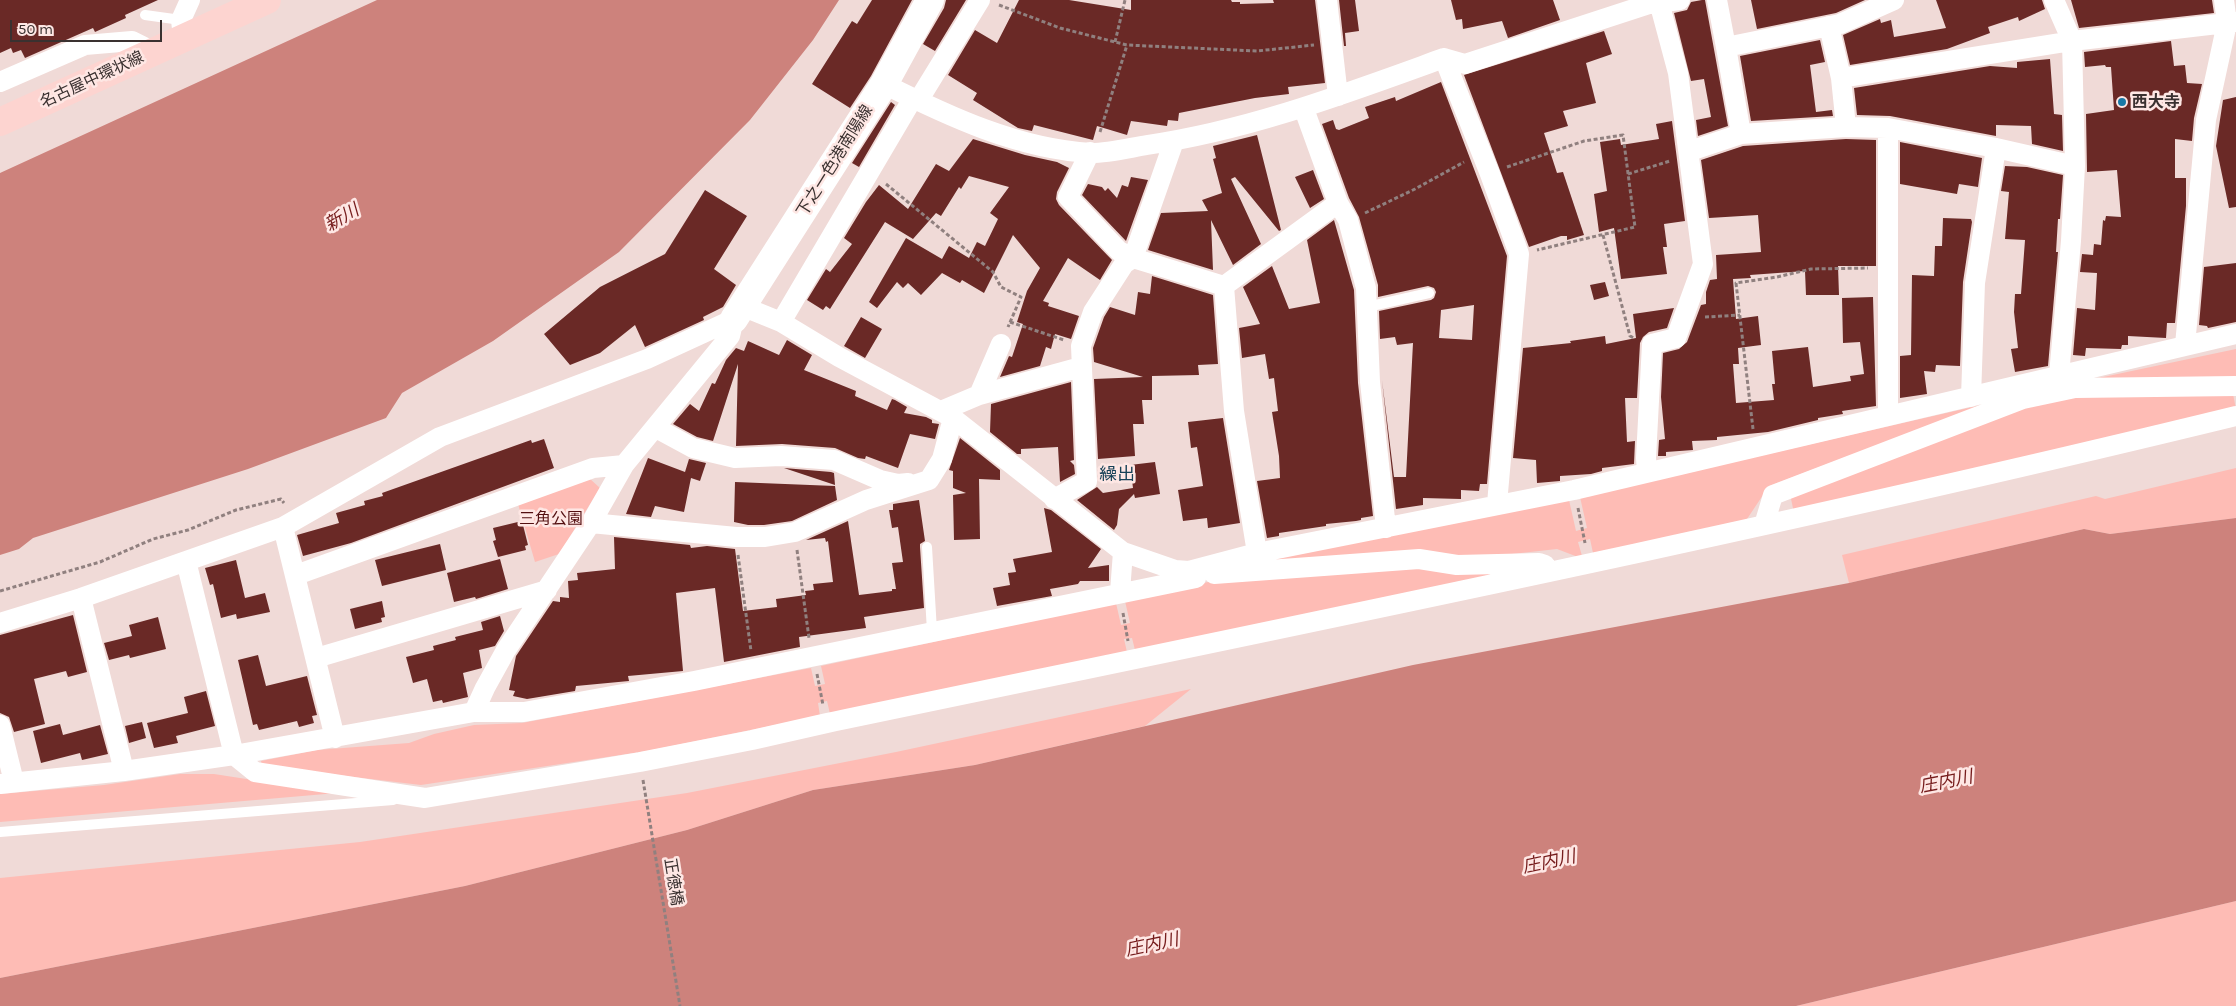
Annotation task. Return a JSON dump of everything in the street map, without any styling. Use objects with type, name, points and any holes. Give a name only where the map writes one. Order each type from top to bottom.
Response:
[{"type":"main road","name":"名古屋中環状線","points":[[0,122],[154,52],[182,29],[238,7],[267,0]]},
{"type":"main road","name":"下之一色港南陽線","points":[[739,313],[884,84],[930,0]]},
{"type":"street","points":[[182,29],[190,0]]},
{"type":"street","points":[[1327,0],[1338,96]]},
{"type":"street","points":[[884,84],[915,100],[986,129],[1038,146],[1091,153],[1174,141],[1304,108],[1444,58],[1465,64],[1652,2],[1680,0]]},
{"type":"street","points":[[1717,0],[1741,134]]},
{"type":"street","points":[[1726,48],[1840,24],[1894,0]]},
{"type":"street","points":[[2054,0],[2072,40],[2075,166],[2071,241],[2059,375]]},
{"type":"street","points":[[2185,345],[2206,120],[2231,23],[2224,0]]},
{"type":"street","points":[[781,322],[870,171],[915,100],[987,2]]},
{"type":"street","points":[[1647,472],[1646,458],[1652,344],[1676,338],[1703,264],[1690,153],[1678,73],[1652,2]]},
{"type":"street","points":[[1842,78],[2072,40],[2231,23]]},
{"type":"street","points":[[1829,26],[1842,78],[1846,127]]},
{"type":"street","points":[[0,82],[85,45],[132,41],[154,52]]},
{"type":"street","points":[[1444,58],[1482,152],[1519,254],[1497,504]]},
{"type":"street","points":[[1304,108],[1338,203],[1348,220],[1366,288],[1370,382],[1386,528]]},
{"type":"street","points":[[1690,153],[1741,134],[1846,127],[1888,128],[1996,148],[2075,166]]},
{"type":"street","points":[[1888,128],[1888,416]]},
{"type":"street","points":[[1054,499],[1087,481],[1081,346],[1092,312],[1124,264],[1134,258],[1174,141]]},
{"type":"street","points":[[1971,397],[1975,283],[1996,148]]},
{"type":"street","points":[[1091,153],[1068,196],[1119,251],[1134,258],[1224,286]]},
{"type":"street","points":[[1224,286],[1338,203]]},
{"type":"street","points":[[1224,286],[1234,411],[1257,553]]},
{"type":"street","points":[[474,712],[506,650],[592,524],[624,465],[730,336],[739,313]]},
{"type":"street","points":[[0,623],[81,598],[288,524],[440,437],[647,359],[739,313],[781,322],[839,357],[947,414],[1123,552],[1174,570],[1215,574]]},
{"type":"street","points":[[1764,525],[1773,495],[2059,375],[2236,334]]},
{"type":"street","points":[[979,395],[1001,344]]},
{"type":"street","points":[[947,414],[979,395],[1081,367]]},
{"type":"street","points":[[1189,571],[1257,553],[1574,490],[1971,397],[2075,388],[2236,386]]},
{"type":"street","points":[[592,524],[736,537],[765,537],[795,532],[866,500],[929,480],[942,459],[947,414]]},
{"type":"street","points":[[186,561],[234,755],[255,772],[425,798],[640,762],[1421,600],[2005,472],[2236,416]]},
{"type":"street","points":[[656,428],[693,448],[734,458],[781,456],[834,460],[880,480],[898,484],[920,483]]},
{"type":"street","points":[[296,575],[593,468],[624,465]]},
{"type":"street","points":[[288,524],[296,575],[335,738]]},
{"type":"street","points":[[1120,592],[1123,552]]},
{"type":"street","points":[[0,725],[7,783],[124,771],[234,755],[474,712],[524,712],[754,669],[1120,592],[1215,574],[1419,559],[1457,565],[1539,562],[1557,569]]},
{"type":"street","points":[[316,658],[547,590]]},
{"type":"street","points":[[81,598],[124,771]]},
{"type":"lane","points":[[145,15],[182,29]]},
{"type":"lane","points":[[1367,307],[1429,293]]},
{"type":"lane","points":[[927,547],[932,632]]},
{"type":"lane","points":[[0,832],[425,798]]},
{"type":"path","points":[[1115,42],[1125,0]]},
{"type":"path","points":[[987,2],[1060,28],[1127,44],[1257,51],[1332,43]]},
{"type":"path","points":[[1091,153],[1127,44]]},
{"type":"path","points":[[1490,174],[1584,141],[1623,135],[1636,227],[1519,254]]},
{"type":"path","points":[[1348,220],[1415,189],[1482,152]]},
{"type":"path","points":[[1628,174],[1690,153]]},
{"type":"path","points":[[870,171],[993,272],[1001,287],[1021,297],[1001,344]]},
{"type":"path","points":[[1604,235],[1630,336],[1652,344]]},
{"type":"path","points":[[1755,447],[1736,282],[1777,277],[1811,269],[1887,268]]},
{"type":"path","points":[[1683,318],[1740,315]]},
{"type":"path","points":[[1010,322],[1081,346]]},
{"type":"path","points":[[0,591],[100,562],[153,539],[188,530],[236,510],[281,498],[288,524]]},
{"type":"path","points":[[1582,530],[1585,540]]},
{"type":"path","points":[[795,532],[811,657]]},
{"type":"path","points":[[736,537],[754,669]]},
{"type":"path","points":[[1125,624],[1128,638]]},
{"type":"path","points":[[819,686],[823,702]]},
{"type":"path","name":"正徳橋","points":[[640,762],[680,1006]]},
{"type":"green space","points":[[2236,349],[2236,378],[2089,380]]},
{"type":"green space","points":[[2074,394],[2233,394],[2236,409],[1794,513],[1790,494],[2027,405]]},
{"type":"green space","points":[[1990,403],[1769,486],[1745,522],[1593,553],[1590,539],[1578,542],[1582,556],[1578,557],[1557,549],[1458,560],[1247,564],[1569,500],[1576,531],[1587,528],[1580,497]]},
{"type":"green space","points":[[2236,468],[2236,518],[2110,534],[2084,529],[1849,583],[1842,555],[2096,496],[2105,499]]},
{"type":"green space","name":"三角公園","points":[[589,478],[600,488],[559,554],[535,562],[518,504]]},
{"type":"green space","points":[[1418,564],[1525,570],[1135,650],[1132,638],[1124,639],[1127,652],[830,714],[827,701],[818,703],[820,716],[647,751],[421,785],[262,766],[261,761],[317,750],[409,743],[434,734],[474,725],[522,723],[811,668],[815,686],[825,684],[821,666],[1116,603],[1121,625],[1130,623],[1125,601],[1217,580]]},
{"type":"green space","points":[[1191,689],[1145,726],[975,765],[813,790],[687,830],[465,886],[0,978],[0,878],[360,842],[687,793],[896,752]]},
{"type":"green space","points":[[180,774],[214,774],[337,793],[0,822],[0,794],[104,785]]},
{"type":"green space","points":[[2236,901],[2236,1006],[1796,1006]]},
{"type":"water","name":"新川","points":[[377,0],[839,0],[813,40],[750,120],[619,252],[493,341],[402,393],[386,418],[248,469],[33,538],[19,549],[0,555],[0,173]]},
{"type":"water","name":"庄内川","points":[[2236,518],[2236,901],[1796,1006],[0,1006],[0,978],[465,886],[687,830],[813,790],[975,765],[1413,665],[1849,583],[2084,529],[2110,534]]},
{"type":"building","points":[[0,0],[158,0],[125,15],[126,18],[95,32],[93,28],[25,58],[21,50],[13,53],[11,48],[0,53]]},
{"type":"building","points":[[872,0],[912,0],[871,76],[850,108],[812,84],[852,21],[857,24]]},
{"type":"building","points":[[946,0],[966,0],[935,51],[923,44],[944,8]]},
{"type":"building","points":[[1019,0],[1069,0],[1131,10],[1131,0],[1231,0],[1232,2],[1240,2],[1240,4],[1274,3],[1273,0],[1315,0],[1325,83],[1288,87],[1289,94],[1255,98],[1179,113],[1178,121],[1168,120],[1167,126],[1131,121],[1127,135],[1097,126],[1093,140],[1034,125],[1032,131],[1018,128],[973,100],[977,93],[948,75],[975,30],[997,43]]},
{"type":"building","points":[[1339,0],[1355,0],[1359,31],[1345,33],[1346,46],[1344,46]]},
{"type":"building","points":[[1451,0],[1553,0],[1560,20],[1508,38],[1502,21],[1463,29],[1462,19],[1456,20]]},
{"type":"building","points":[[1705,0],[1728,126],[1698,136],[1696,120],[1711,117],[1704,79],[1691,81],[1674,13],[1687,10],[1691,2]]},
{"type":"building","points":[[1751,0],[1865,0],[1836,13],[1757,29]]},
{"type":"building","points":[[1936,0],[2042,0],[2045,9],[2019,21],[2018,17],[1988,27],[1990,33],[1947,49],[1850,65],[1843,35],[1880,19],[1881,23],[1891,20],[1894,37],[1946,28]]},
{"type":"building","points":[[2071,0],[2212,0],[2214,13],[2079,28]]},
{"type":"building","points":[[1604,31],[1612,54],[1586,63],[1596,103],[1563,111],[1568,126],[1544,133],[1557,173],[1563,172],[1584,235],[1567,240],[1567,236],[1561,236],[1529,247],[1464,75]]},
{"type":"building","points":[[1820,40],[1825,62],[1810,65],[1816,112],[1832,110],[1833,116],[1751,121],[1740,56]]},
{"type":"building","points":[[2171,41],[2174,66],[2185,65],[2187,83],[2202,84],[2194,118],[2192,141],[2175,139],[2175,178],[2186,178],[2186,206],[2175,323],[2167,323],[2166,338],[2128,336],[2128,345],[2122,345],[2121,349],[2086,348],[2085,356],[2073,355],[2077,308],[2095,310],[2097,273],[2080,272],[2082,254],[2093,255],[2094,244],[2101,245],[2103,220],[2105,221],[2106,216],[2121,217],[2117,170],[2087,172],[2086,114],[2114,110],[2111,67],[2106,67],[2105,65],[2085,67],[2084,52]]},
{"type":"building","points":[[2050,59],[2054,114],[2062,115],[2063,151],[2032,144],[2031,126],[1996,125],[1996,136],[1890,116],[1857,115],[1854,88],[1990,66],[2017,68],[2017,62]]},
{"type":"building","points":[[1441,82],[1507,256],[1487,484],[1480,484],[1479,491],[1461,490],[1461,499],[1423,498],[1423,505],[1396,509],[1382,380],[1394,477],[1406,477],[1413,343],[1397,345],[1395,337],[1380,339],[1379,311],[1431,300],[1436,292],[1434,288],[1428,286],[1378,297],[1378,285],[1359,217],[1349,198],[1322,124],[1333,120],[1336,129],[1339,130],[1369,118],[1365,107],[1395,97],[1396,101]],"holes":[[[1474,305],[1472,340],[1439,338],[1441,310]]]},
{"type":"building","points":[[2236,97],[2236,207],[2229,208],[2216,146],[2223,100]]},
{"type":"building","points":[[891,102],[895,105],[859,167],[852,163]]},
{"type":"building","points":[[1672,121],[1685,221],[1664,224],[1667,247],[1663,247],[1667,274],[1621,279],[1614,228],[1599,232],[1594,194],[1607,191],[1600,142],[1620,139],[1621,145],[1659,139],[1656,124]]},
{"type":"building","points":[[1257,135],[1281,230],[1279,231],[1235,177],[1231,179],[1261,244],[1233,265],[1211,220],[1213,270],[1148,250],[1161,213],[1208,211],[1202,200],[1222,193],[1213,159],[1216,158],[1213,146]]},
{"type":"building","points":[[973,139],[1025,155],[1057,162],[1069,168],[1057,192],[1056,199],[1059,205],[1112,260],[1100,280],[1068,258],[1043,301],[1049,303],[1048,306],[1079,316],[1071,339],[1055,334],[1051,349],[1046,347],[1040,366],[1000,377],[1009,356],[1012,357],[1023,324],[1017,322],[1027,291],[1040,268],[1013,235],[984,293],[962,280],[960,283],[942,273],[921,295],[908,283],[903,288],[897,282],[877,308],[869,302],[906,238],[942,259],[949,246],[969,258],[977,242],[985,246],[998,219],[990,213],[1009,187],[969,176],[961,189],[959,187],[941,216],[936,213],[913,239],[885,222],[830,309],[826,306],[823,310],[807,300],[826,269],[830,272],[852,244],[844,238],[879,185],[908,209],[936,164],[949,171]]},
{"type":"building","points":[[1846,139],[1876,140],[1876,266],[1838,266],[1839,295],[1806,295],[1805,271],[1750,275],[1751,278],[1733,279],[1736,319],[1758,316],[1761,345],[1738,348],[1739,364],[1733,364],[1736,403],[1774,400],[1772,384],[1775,384],[1772,351],[1808,347],[1813,387],[1851,381],[1850,376],[1864,374],[1860,342],[1843,343],[1842,298],[1873,297],[1876,406],[1842,411],[1843,414],[1818,418],[1818,420],[1768,432],[1717,437],[1717,440],[1692,441],[1693,450],[1666,452],[1666,456],[1658,456],[1659,440],[1665,439],[1661,397],[1663,353],[1679,349],[1687,342],[1701,305],[1706,304],[1706,292],[1710,280],[1717,279],[1716,255],[1761,252],[1758,215],[1709,218],[1701,160],[1743,146]]},
{"type":"building","points":[[1900,142],[1982,158],[1978,187],[1959,184],[1957,194],[1900,184]]},
{"type":"building","points":[[2005,166],[2027,167],[2063,175],[2060,219],[2058,219],[2056,252],[2058,252],[2048,366],[2015,372],[2011,349],[2018,348],[2014,312],[2015,294],[2021,294],[2025,240],[2005,239],[2009,192],[2001,191]]},
{"type":"building","points":[[1313,170],[1324,199],[1310,208],[1295,177]]},
{"type":"building","points":[[1131,177],[1148,180],[1126,241],[1082,195],[1088,184],[1102,187],[1105,191],[1108,188],[1117,198],[1122,185],[1128,187]]},
{"type":"building","points":[[705,190],[747,216],[714,269],[736,285],[723,307],[703,317],[704,320],[645,347],[635,325],[600,353],[570,365],[544,334],[600,287],[665,254]]},
{"type":"building","points":[[1943,218],[1971,219],[1972,222],[1963,282],[1960,366],[1936,365],[1935,372],[1924,371],[1927,394],[1900,398],[1900,356],[1911,355],[1912,275],[1934,276],[1935,246],[1942,246]]},
{"type":"building","points":[[1334,220],[1354,290],[1358,383],[1373,516],[1356,521],[1326,524],[1326,526],[1279,533],[1279,536],[1267,538],[1257,481],[1280,478],[1279,456],[1272,412],[1278,411],[1274,378],[1269,379],[1265,354],[1242,358],[1239,328],[1260,324],[1243,287],[1272,266],[1289,309],[1320,303],[1307,240]]},
{"type":"building","points":[[2236,263],[2236,322],[2208,328],[2207,326],[2199,325],[2204,267]]},
{"type":"building","points":[[1152,276],[1213,295],[1218,364],[1198,365],[1199,375],[1152,376],[1152,400],[1142,400],[1144,424],[1133,424],[1135,456],[1098,459],[1094,379],[1143,377],[1094,362],[1093,348],[1104,317],[1110,307],[1135,315],[1138,292],[1150,294]]},
{"type":"building","points":[[1605,282],[1609,296],[1594,300],[1590,285]]},
{"type":"building","points":[[1674,308],[1667,328],[1649,332],[1643,337],[1640,343],[1637,398],[1625,398],[1627,442],[1635,441],[1634,464],[1602,468],[1602,471],[1591,474],[1560,476],[1560,481],[1537,483],[1536,460],[1513,458],[1523,348],[1571,343],[1570,341],[1605,336],[1606,344],[1636,338],[1633,314]]},
{"type":"building","points":[[861,317],[882,329],[865,358],[844,346]]},
{"type":"building","points":[[787,340],[812,355],[804,370],[856,391],[855,396],[887,410],[892,399],[895,400],[907,407],[904,413],[926,417],[932,420],[932,423],[939,424],[935,439],[910,434],[898,468],[866,456],[865,459],[858,458],[835,448],[782,444],[736,446],[738,364],[713,441],[697,437],[673,424],[690,404],[699,411],[712,383],[715,384],[726,360],[736,348],[744,351],[748,341],[779,355]]},
{"type":"building","points":[[1071,382],[1074,460],[1070,461],[1074,465],[1075,474],[1060,482],[1058,447],[1021,449],[1021,454],[1017,454],[990,432],[991,404]]},
{"type":"building","points":[[1223,418],[1240,523],[1208,528],[1207,518],[1183,521],[1178,490],[1203,486],[1197,447],[1191,448],[1188,422]]},
{"type":"building","points":[[960,438],[1000,470],[1000,480],[979,479],[980,539],[954,540],[953,495],[966,493],[953,488],[953,471],[949,470]]},
{"type":"building","points":[[544,439],[554,468],[351,543],[303,556],[297,535],[339,523],[336,513],[365,505],[364,501],[383,496],[382,493],[531,440],[532,443]]},
{"type":"building","points":[[648,458],[685,472],[689,459],[706,463],[700,481],[691,478],[684,512],[655,506],[651,517],[626,514]]},
{"type":"building","points":[[1155,462],[1160,494],[1135,498],[1134,494],[1119,509],[1117,525],[1114,530],[1077,500],[1097,487],[1103,493],[1133,488],[1130,465]]},
{"type":"building","points":[[784,468],[834,473],[835,485]]},
{"type":"building","points":[[735,482],[835,486],[837,500],[792,521],[748,525],[734,522]]},
{"type":"building","points":[[919,500],[925,541],[920,544],[924,608],[864,617],[866,628],[799,637],[800,647],[724,662],[715,588],[676,593],[683,671],[628,676],[629,681],[576,686],[575,691],[527,699],[513,696],[515,691],[509,690],[516,656],[553,601],[560,602],[560,597],[569,598],[568,581],[578,580],[577,573],[615,569],[614,537],[690,545],[691,548],[707,546],[735,549],[743,611],[777,607],[776,599],[806,595],[805,591],[814,590],[813,584],[833,582],[828,541],[826,542],[825,538],[806,540],[848,521],[859,595],[896,589],[892,563],[903,562],[898,527],[892,528],[889,510],[893,510],[893,504]]},
{"type":"building","points":[[1044,508],[1051,510],[1101,549],[1088,568],[1109,565],[1109,581],[1080,581],[1078,584],[1050,589],[1052,596],[997,606],[993,588],[1010,585],[1008,573],[1016,572],[1013,559],[1052,552]]},
{"type":"building","points":[[522,521],[528,545],[525,546],[526,550],[498,557],[493,541],[496,540],[493,528]]},
{"type":"building","points":[[440,544],[446,570],[382,586],[375,560]]},
{"type":"building","points":[[500,559],[508,589],[476,599],[475,597],[454,602],[447,573]]},
{"type":"building","points":[[236,560],[245,598],[265,593],[270,612],[237,619],[236,614],[221,618],[213,584],[210,585],[205,568]]},
{"type":"building","points":[[382,601],[385,617],[381,618],[382,622],[355,629],[350,609]]},
{"type":"building","points":[[73,615],[87,672],[68,677],[66,671],[34,679],[45,724],[14,732],[9,717],[0,713],[0,635]]},
{"type":"building","points":[[500,616],[504,631],[495,646],[479,650],[482,668],[463,673],[468,697],[443,703],[442,700],[433,702],[427,679],[413,683],[406,657],[434,650],[433,646],[456,640],[455,637],[483,630],[481,622]]},
{"type":"building","points":[[158,617],[166,649],[130,658],[129,655],[109,660],[104,643],[132,636],[129,625]]},
{"type":"building","points":[[258,655],[266,686],[307,676],[317,715],[312,716],[314,723],[299,727],[297,721],[259,730],[257,724],[253,725],[238,660]]},
{"type":"building","points":[[206,691],[215,726],[176,736],[178,743],[154,748],[147,723],[188,713],[184,697]]},
{"type":"building","points":[[142,722],[146,738],[129,743],[125,726]]},
{"type":"building","points":[[60,724],[63,735],[100,725],[108,754],[82,760],[80,753],[41,763],[33,731]]},
{"type":"place","name":"西大寺","points":[[2122,102]]},
{"type":"district","name":"繰出","points":[[1117,475]]}]
